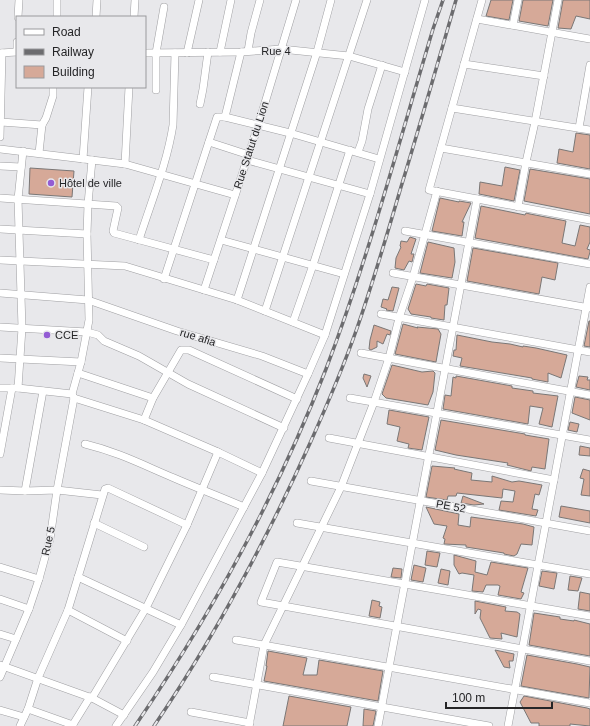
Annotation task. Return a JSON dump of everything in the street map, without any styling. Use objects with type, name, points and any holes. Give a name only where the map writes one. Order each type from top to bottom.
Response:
[{"type":"street","points":[[18,16],[19,0]]},
{"type":"street","points":[[56,16],[57,0]]},
{"type":"street","points":[[96,16],[97,0]]},
{"type":"street","points":[[134,16],[135,0]]},
{"type":"street","points":[[187,53],[199,0]]},
{"type":"street","points":[[220,52],[230,0]]},
{"type":"street","points":[[225,117],[260,0]]},
{"type":"street","name":"Rue Statut du Lion","points":[[204,290],[248,158],[296,0]]},
{"type":"street","points":[[237,300],[317,52],[331,0]]},
{"type":"street","points":[[265,311],[367,0]]},
{"type":"street","points":[[116,726],[153,672],[181,625],[262,473],[284,428],[325,335],[370,194],[425,0]]},
{"type":"street","points":[[482,0],[429,190],[590,220]]},
{"type":"street","points":[[513,25],[518,0]]},
{"type":"street","points":[[518,206],[558,0]]},
{"type":"street","points":[[156,90],[156,53],[164,7]]},
{"type":"street","points":[[477,18],[590,39]]},
{"type":"street","name":"Rue 4","points":[[146,53],[281,50],[317,52],[349,56],[405,72]]},
{"type":"street","points":[[0,137],[1,53],[16,52]]},
{"type":"street","points":[[200,104],[208,52]]},
{"type":"street","points":[[139,240],[161,173],[173,126],[175,53]]},
{"type":"street","points":[[464,64],[544,76]]},
{"type":"street","points":[[358,152],[362,141],[371,98],[382,65]]},
{"type":"street","points":[[579,128],[590,65]]},
{"type":"street","points":[[39,153],[42,125],[46,118],[53,88]]},
{"type":"street","points":[[83,159],[88,88]]},
{"type":"street","points":[[125,164],[129,88]]},
{"type":"street","points":[[452,108],[590,130]]},
{"type":"street","points":[[164,279],[217,117],[225,117],[290,133],[379,159]]},
{"type":"street","points":[[1,122],[42,125]]},
{"type":"street","points":[[209,142],[279,169],[370,194]]},
{"type":"street","points":[[441,148],[590,174]]},
{"type":"street","points":[[0,149],[125,164],[235,195]]},
{"type":"street","points":[[293,322],[350,150]]},
{"type":"street","points":[[0,454],[20,359],[22,328],[18,199],[23,151]]},
{"type":"street","name":"Rue 5","points":[[0,677],[2,665],[16,639],[29,609],[50,539],[73,396],[87,332],[89,320],[87,234],[92,160]]},
{"type":"street","points":[[0,166],[21,167]]},
{"type":"street","points":[[191,712],[249,724],[264,645],[341,487],[374,402],[389,358],[399,318],[413,277],[436,191]]},
{"type":"street","points":[[0,198],[117,206],[113,232],[214,260]]},
{"type":"street","points":[[378,726],[476,199]]},
{"type":"street","points":[[0,229],[87,234]]},
{"type":"street","points":[[405,231],[590,264]]},
{"type":"street","points":[[221,240],[344,274]]},
{"type":"street","points":[[0,260],[125,266],[237,300],[325,335]]},
{"type":"street","points":[[393,273],[588,308]]},
{"type":"street","points":[[508,726],[578,350],[588,308],[590,287]]},
{"type":"street","name":"rue afia","points":[[0,293],[88,300],[177,331],[262,356],[308,374]]},
{"type":"street","points":[[381,314],[590,352]]},
{"type":"street","points":[[0,327],[87,332],[98,335],[104,341],[139,356],[188,384],[284,428]]},
{"type":"street","points":[[144,420],[153,398],[182,350],[189,350],[297,399]]},
{"type":"street","points":[[361,353],[590,396]]},
{"type":"street","points":[[0,358],[81,362]]},
{"type":"street","points":[[78,373],[153,398]]},
{"type":"street","points":[[0,388],[43,391],[73,396],[144,420],[262,473]]},
{"type":"street","points":[[25,491],[43,391]]},
{"type":"street","points":[[350,398],[590,440]]},
{"type":"street","points":[[329,438],[554,480]]},
{"type":"street","points":[[85,444],[103,448],[141,463],[244,507]]},
{"type":"street","points":[[28,709],[72,725],[127,641],[146,608],[187,525],[218,452]]},
{"type":"street","name":"PE 52","points":[[311,482],[590,531]]},
{"type":"street","points":[[20,726],[28,709],[38,678],[68,610],[105,489],[108,488],[187,525]]},
{"type":"street","points":[[0,490],[57,490],[102,495]]},
{"type":"street","points":[[94,523],[144,547]]},
{"type":"street","points":[[297,523],[590,574]]},
{"type":"street","points":[[590,616],[277,562],[261,602],[590,661]]},
{"type":"street","points":[[0,567],[39,579]]},
{"type":"street","points":[[78,577],[181,625]]},
{"type":"street","points":[[0,599],[29,609]]},
{"type":"street","points":[[68,610],[127,641]]},
{"type":"street","points":[[0,634],[16,639]]},
{"type":"street","points":[[236,640],[590,703]]},
{"type":"street","points":[[2,665],[91,697],[124,716]]},
{"type":"street","points":[[213,677],[489,726]]},
{"type":"street","points":[[0,710],[24,717]]},
{"type":"building","points":[[491,0],[513,0],[509,20],[486,16]]},
{"type":"building","points":[[523,0],[553,0],[548,26],[519,21]]},
{"type":"building","points":[[563,0],[590,0],[590,19],[576,16],[571,29],[558,28]]},
{"type":"building","points":[[576,133],[590,135],[590,169],[557,163],[559,149],[573,152]]},
{"type":"building","points":[[505,167],[520,170],[514,201],[479,194],[480,182],[502,186]]},
{"type":"building","name":"Hôtel de ville","points":[[30,168],[74,171],[72,197],[29,194]]},
{"type":"building","points":[[530,169],[590,179],[590,214],[524,201]]},
{"type":"building","points":[[440,198],[471,203],[462,222],[464,222],[462,236],[432,231]]},
{"type":"building","points":[[481,206],[525,215],[526,213],[566,221],[562,243],[575,246],[580,225],[590,227],[590,242],[587,249],[590,250],[588,259],[475,238]]},
{"type":"building","points":[[410,237],[416,239],[411,254],[414,254],[412,262],[409,261],[404,270],[395,268],[396,258],[401,247],[401,241],[407,242]]},
{"type":"building","points":[[428,242],[454,248],[455,262],[452,278],[420,273]]},
{"type":"building","points":[[473,248],[558,263],[555,280],[542,277],[539,294],[467,281]]},
{"type":"building","points":[[416,284],[426,286],[427,284],[449,288],[447,305],[445,305],[444,320],[411,314],[408,309]]},
{"type":"building","points":[[392,287],[399,288],[393,311],[386,310],[387,309],[381,307],[383,299],[388,300]]},
{"type":"building","points":[[590,321],[590,347],[584,346]]},
{"type":"building","points":[[403,324],[418,328],[417,327],[438,329],[441,334],[436,362],[395,354]]},
{"type":"building","points":[[374,325],[391,331],[390,335],[387,334],[383,344],[377,341],[377,347],[371,350],[369,349],[370,340]]},
{"type":"building","points":[[457,335],[492,342],[536,348],[567,355],[561,378],[548,373],[548,382],[460,366],[462,358],[453,356],[454,350],[456,350]]},
{"type":"building","points":[[392,365],[422,372],[433,371],[435,373],[433,392],[428,405],[386,398],[382,394]]},
{"type":"building","points":[[364,374],[371,376],[367,387],[363,378]]},
{"type":"building","points":[[456,376],[512,386],[512,388],[533,391],[533,393],[558,396],[552,427],[539,424],[543,408],[530,406],[528,424],[443,409],[445,395],[451,396],[453,377],[456,378]]},
{"type":"building","points":[[579,376],[588,377],[587,380],[590,380],[590,390],[576,387]]},
{"type":"building","points":[[575,397],[590,400],[590,420],[572,413]]},
{"type":"building","points":[[389,410],[429,417],[422,450],[408,448],[409,444],[397,441],[400,427],[387,424]]},
{"type":"building","points":[[441,420],[549,439],[545,469],[532,467],[531,471],[507,465],[508,463],[456,455],[435,450]]},
{"type":"building","points":[[570,422],[579,424],[577,432],[568,430]]},
{"type":"building","points":[[580,446],[590,448],[590,456],[579,455]]},
{"type":"building","points":[[432,466],[455,468],[454,469],[472,473],[471,480],[492,482],[492,476],[512,482],[519,481],[542,485],[539,495],[535,494],[532,509],[538,510],[536,516],[499,510],[501,501],[513,502],[515,491],[503,489],[502,498],[457,493],[456,496],[448,496],[447,500],[426,497]]},
{"type":"building","points":[[583,469],[590,471],[590,496],[581,495],[584,479],[580,478]]},
{"type":"building","points":[[463,496],[484,504],[474,505],[461,503]]},
{"type":"building","points":[[561,506],[590,511],[590,523],[559,517]]},
{"type":"building","points":[[426,507],[459,514],[458,525],[470,527],[471,517],[523,524],[534,527],[532,545],[521,544],[517,554],[514,556],[466,547],[466,545],[444,544],[445,539],[443,538],[447,526],[434,524]]},
{"type":"building","points":[[427,551],[440,553],[437,567],[425,565]]},
{"type":"building","points":[[454,555],[476,561],[475,572],[487,575],[491,562],[528,568],[521,592],[524,593],[521,599],[498,595],[500,586],[498,585],[486,585],[483,592],[472,591],[474,575],[459,574],[454,565]]},
{"type":"building","points":[[414,565],[426,568],[423,582],[411,580]]},
{"type":"building","points":[[393,568],[402,569],[401,578],[391,577]]},
{"type":"building","points":[[441,569],[450,571],[448,585],[438,583]]},
{"type":"building","points":[[542,571],[557,573],[554,589],[539,586]]},
{"type":"building","points":[[570,576],[582,578],[578,591],[568,590]]},
{"type":"building","points":[[580,592],[590,594],[590,611],[578,609]]},
{"type":"building","points":[[372,600],[380,602],[379,606],[382,607],[380,618],[369,616]]},
{"type":"building","points":[[475,601],[506,607],[505,611],[517,612],[520,614],[517,637],[501,633],[502,639],[490,638],[480,618],[481,610],[478,609],[475,614]]},
{"type":"building","points":[[534,613],[590,624],[590,656],[529,645]]},
{"type":"building","points":[[495,650],[514,654],[513,661],[509,661],[510,668],[504,667]]},
{"type":"building","points":[[268,651],[307,658],[303,675],[317,675],[319,660],[383,671],[378,701],[264,681]]},
{"type":"building","points":[[527,655],[590,667],[589,698],[521,686]]},
{"type":"building","points":[[289,696],[351,707],[347,726],[283,726]]},
{"type":"building","points":[[524,696],[590,709],[590,726],[570,724],[570,726],[539,726],[539,723],[531,723],[520,702]]},
{"type":"building","points":[[364,709],[376,711],[373,726],[363,726]]},
{"type":"railway","points":[[135,726],[190,641],[241,553],[307,416],[326,369],[356,285],[443,0]]},
{"type":"railway","points":[[154,726],[177,692],[239,587],[294,478],[335,386],[346,359],[374,277],[456,0]]},
{"type":"place","name":"Hôtel de ville","points":[[51,183]]},
{"type":"place","name":"CCE","points":[[47,335]]}]
